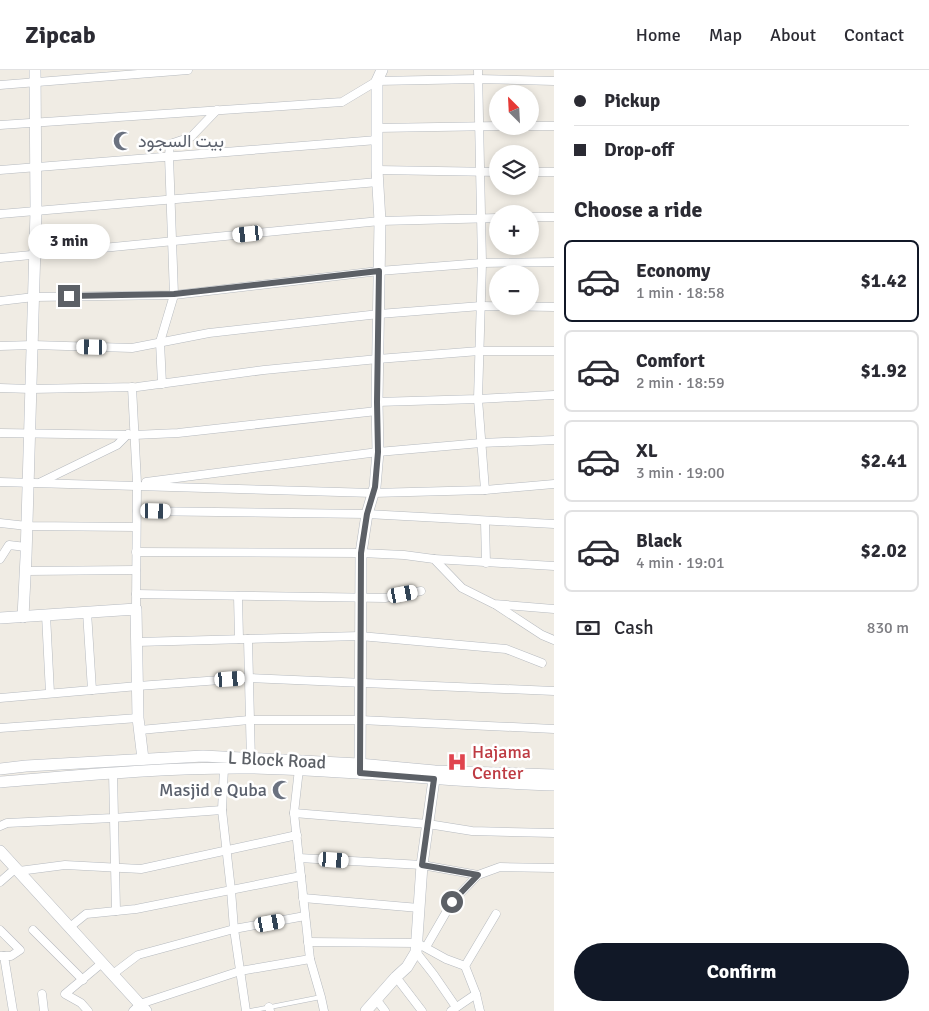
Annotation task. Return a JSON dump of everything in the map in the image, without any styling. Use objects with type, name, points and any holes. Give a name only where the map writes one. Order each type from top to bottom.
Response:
[{"type":"street","points":[[23,617],[27,526],[34,483],[30,433],[36,211],[35,70]]},
{"type":"street","points":[[0,85],[188,70]]},
{"type":"street","points":[[478,70],[482,263],[478,399],[485,490]]},
{"type":"street","points":[[360,769],[361,553],[367,514],[373,493],[378,452],[380,221],[377,134],[380,73]]},
{"type":"street","points":[[0,125],[342,102],[380,73],[554,81]]},
{"type":"street","points":[[162,384],[160,342],[174,294],[170,144],[190,137],[217,110]]},
{"type":"street","points":[[0,170],[169,156],[377,134],[489,126]]},
{"type":"street","points":[[539,126],[554,126]]},
{"type":"street","points":[[0,214],[171,199],[378,176],[489,172]]},
{"type":"street","points":[[539,172],[554,172]]},
{"type":"street","points":[[539,217],[554,217]]},
{"type":"street","points":[[0,258],[380,221],[489,218]]},
{"type":"street","points":[[0,301],[34,297],[174,294],[379,271],[482,263],[554,262]]},
{"type":"street","points":[[0,346],[132,348],[209,333],[378,314],[481,306],[554,307]]},
{"type":"street","points":[[0,388],[132,387],[264,370],[378,359],[480,351],[554,351]]},
{"type":"street","points":[[132,387],[131,434],[137,485],[136,609],[139,724],[143,759]]},
{"type":"street","points":[[0,433],[178,433],[377,407],[554,395]]},
{"type":"street","points":[[34,483],[117,445],[131,434]]},
{"type":"street","points":[[137,485],[378,452],[481,443],[554,440]]},
{"type":"street","points":[[0,482],[373,493],[485,490],[554,484]]},
{"type":"street","points":[[137,511],[367,514],[554,524]]},
{"type":"street","points":[[485,521],[486,562]]},
{"type":"street","points":[[0,523],[27,526],[136,527]]},
{"type":"street","points":[[0,560],[9,545],[26,547]]},
{"type":"street","points":[[136,552],[361,553],[404,555],[434,560],[554,566]]},
{"type":"street","points":[[434,560],[462,588],[494,604],[542,635],[554,640]]},
{"type":"street","points":[[26,571],[136,570]]},
{"type":"street","points":[[136,594],[385,598],[421,591]]},
{"type":"street","points":[[238,596],[239,639]]},
{"type":"street","points":[[494,604],[554,609]]},
{"type":"street","points":[[0,618],[136,609]]},
{"type":"street","points":[[87,612],[92,690]]},
{"type":"street","points":[[46,615],[50,693]]},
{"type":"street","points":[[137,642],[360,636],[506,648],[542,663]]},
{"type":"street","points":[[248,639],[251,763]]},
{"type":"street","points":[[0,698],[248,678],[554,691]]},
{"type":"street","points":[[0,728],[250,720],[360,720],[554,729]]},
{"type":"street","name":"L Block Road","points":[[0,769],[203,756],[299,769],[435,771],[553,783]]},
{"type":"street","name":"L Block Road","points":[[0,782],[113,772],[224,768],[251,763],[360,769],[434,779],[553,783]]},
{"type":"street","points":[[224,768],[222,810],[234,929],[246,1011]]},
{"type":"street","points":[[299,769],[294,813],[296,835],[310,959],[324,1011]]},
{"type":"street","points":[[113,772],[116,911]]},
{"type":"street","points":[[434,779],[422,865],[419,908],[420,948],[453,1009],[476,994]]},
{"type":"street","points":[[0,826],[222,810]]},
{"type":"street","points":[[294,813],[428,824],[472,832],[554,833]]},
{"type":"street","points":[[0,882],[17,870],[65,865],[141,869],[296,835]]},
{"type":"street","points":[[0,851],[113,974],[140,1009],[240,971],[310,959]]},
{"type":"street","points":[[299,858],[422,865],[478,875]]},
{"type":"street","points":[[366,1011],[407,966],[452,902],[478,875],[500,867],[554,868]]},
{"type":"street","points":[[70,927],[86,914],[136,909],[301,876]]},
{"type":"street","points":[[303,898],[419,908]]},
{"type":"street","points":[[465,966],[496,914]]},
{"type":"street","points":[[113,974],[138,955],[234,929],[305,916]]},
{"type":"street","points":[[0,930],[20,950],[10,956],[2,956],[13,1011]]},
{"type":"street","points":[[33,930],[83,980]]},
{"type":"street","points":[[308,942],[420,948],[465,966],[476,994],[480,1011]]},
{"type":"street","points":[[88,1011],[81,1003],[66,994],[102,963]]},
{"type":"street","points":[[396,977],[422,1011]]},
{"type":"street","points":[[42,994],[44,1011]]},
{"type":"street","points":[[376,999],[385,1011]]},
{"type":"lane","points":[[250,1011],[269,1009],[321,997]]},
{"type":"place","name":"بیت السجود","points":[[123,141]]},
{"type":"place","name":"Hajama Center","points":[[457,762]]},
{"type":"place","name":"Masjid e Quba","points":[[282,790]]},
{"type":"route","points":[[69,296],[174,294],[379,271],[378,452],[375,487],[367,514],[361,553],[360,773],[434,779],[422,865],[478,875],[452,902]]}]
